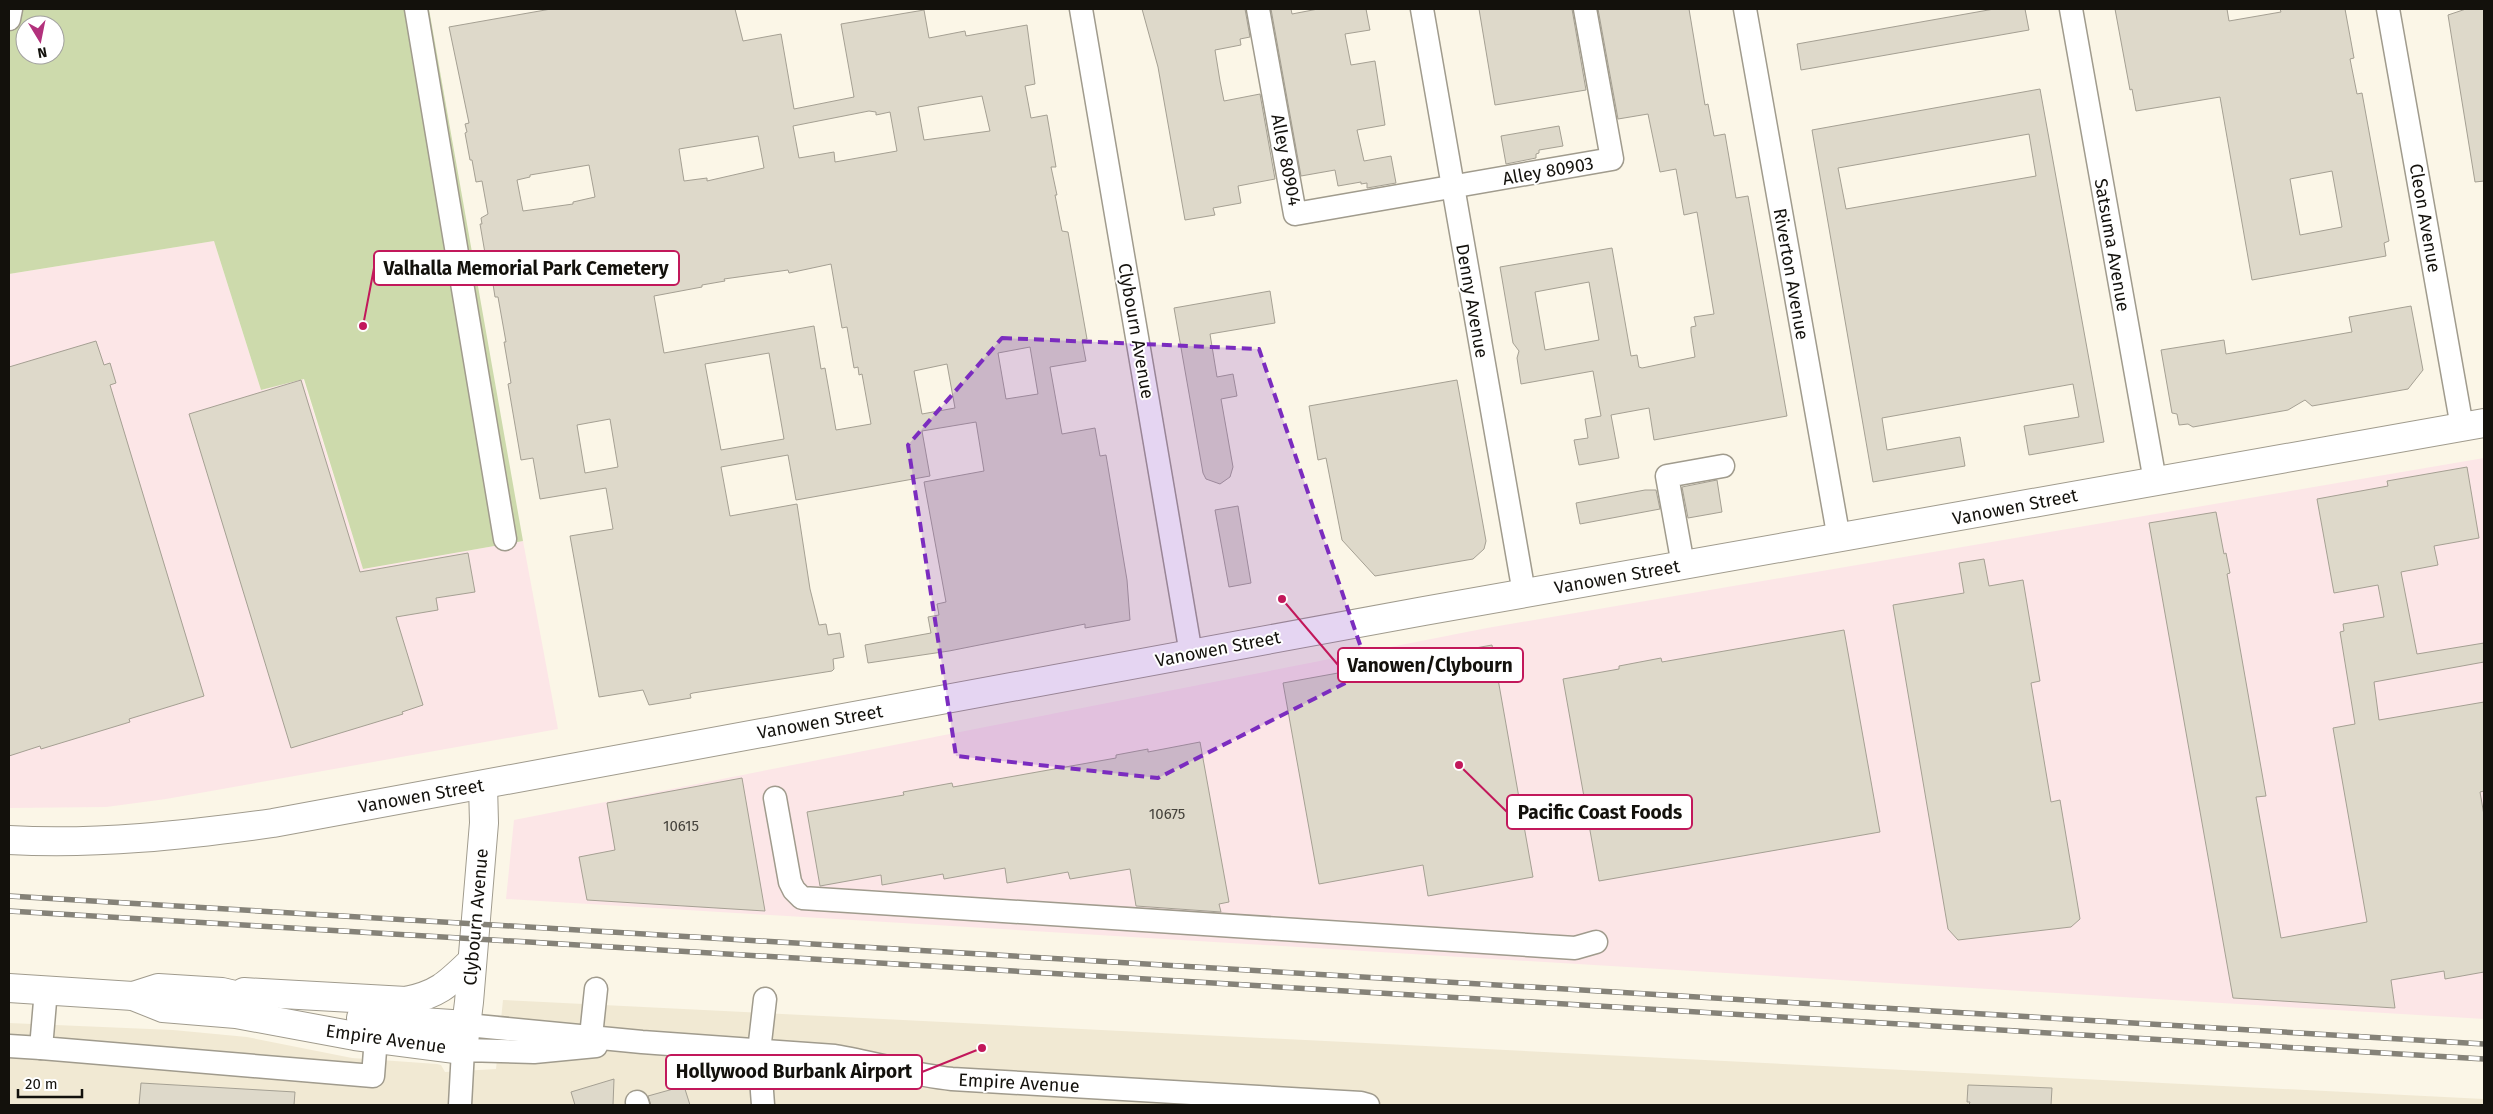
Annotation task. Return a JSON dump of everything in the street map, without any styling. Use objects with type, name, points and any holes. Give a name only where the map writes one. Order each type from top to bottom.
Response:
[{"type":"main road","name":"Vanowen Street","points":[[9,840],[87,842],[214,831],[273,823],[1191,654],[2473,425]]},
{"type":"main road","name":"Clybourn Avenue","points":[[465,1037],[484,824],[483,785]]},
{"type":"main road","points":[[222,992],[260,991],[406,1001],[429,996],[449,983],[472,961]]},
{"type":"main road","name":"Empire Avenue","points":[[9,988],[133,996],[163,1008],[236,1014],[376,1038],[465,1037]]},
{"type":"main road","name":"Empire Avenue","points":[[133,996],[158,988],[222,992],[465,1037]]},
{"type":"street","points":[[9,19],[11,9]]},
{"type":"street","points":[[416,9],[505,540]]},
{"type":"street","name":"Clybourn Avenue","points":[[1081,9],[1191,654]]},
{"type":"street","name":"Alley 80904","points":[[1258,9],[1295,214],[1452,188]]},
{"type":"street","name":"Denny Avenue","points":[[1422,9],[1524,594]]},
{"type":"street","name":"Alley 80903","points":[[1452,188],[1612,160],[1585,9]]},
{"type":"street","name":"Riverton Avenue","points":[[1745,9],[1839,539]]},
{"type":"street","name":"Satsuma Avenue","points":[[2071,9],[2155,481]]},
{"type":"street","name":"Cleon Avenue","points":[[2388,9],[2473,425]]},
{"type":"street","points":[[1683,565],[1667,476],[1723,466]]},
{"type":"street","points":[[774,798],[790,882],[794,890],[802,898],[1575,948],[1596,942]]},
{"type":"street","points":[[591,1036],[596,989]]},
{"type":"street","points":[[41,1048],[46,990]]},
{"type":"street","points":[[763,1105],[759,1051],[765,999]]},
{"type":"street","name":"Empire Avenue","points":[[465,1037],[591,1036],[642,1042],[844,1057],[920,1076],[952,1079],[1361,1103],[1368,1105]]},
{"type":"street","points":[[460,1105],[465,1037]]},
{"type":"street","name":"Empire Avenue","points":[[465,1037],[534,1052],[642,1042]]},
{"type":"street","points":[[9,1046],[373,1076],[376,1038]]},
{"type":"highlighted area","points":[[1002,338],[1259,349],[1369,671],[1158,778],[956,756],[908,445]]},
{"type":"shaded area","points":[[214,241],[261,390],[303,379],[363,569],[523,541],[558,729],[166,799],[106,807],[9,808],[9,274]]},
{"type":"shaded area","points":[[2484,458],[2484,1019],[506,899],[514,820],[1487,628]]},
{"type":"shaded area","points":[[503,1000],[2484,1099],[2484,1105],[9,1105],[9,1023],[173,1030],[247,1037],[352,1058],[437,1064],[441,1065],[445,1072],[496,1069]]},
{"type":"green space","points":[[9,9],[429,9],[523,541],[363,569],[304,379],[261,390],[214,241],[9,274]]},
{"type":"building","points":[[551,9],[735,9],[743,41],[781,34],[794,109],[854,97],[841,24],[924,10],[929,38],[965,31],[966,36],[1027,25],[1035,84],[1025,86],[1031,118],[1047,115],[1056,167],[1051,167],[1057,195],[1055,195],[1062,231],[1068,232],[1087,339],[1082,340],[1086,361],[1050,367],[1062,434],[1095,428],[1100,456],[1106,455],[1127,580],[1130,620],[1085,628],[1085,624],[949,651],[868,663],[865,645],[931,633],[928,617],[939,615],[937,604],[946,602],[924,482],[984,471],[976,422],[922,431],[930,476],[796,500],[788,455],[721,467],[730,516],[797,504],[810,589],[819,625],[826,624],[828,635],[840,633],[844,657],[833,659],[834,669],[832,671],[693,693],[690,694],[691,698],[649,705],[643,690],[599,697],[570,536],[613,529],[606,488],[540,499],[533,458],[521,460],[508,384],[511,383],[504,342],[506,342],[498,297],[495,297],[489,258],[486,259],[480,224],[482,224],[481,218],[488,214],[482,181],[476,182],[472,160],[470,160],[465,133],[467,132],[465,124],[469,123],[449,27]],"holes":[[[982,96],[990,131],[924,140],[918,107]],[[869,111],[876,112],[876,115],[890,112],[897,151],[835,162],[834,152],[799,158],[793,126]],[[758,136],[764,168],[707,181],[707,178],[684,181],[679,149]],[[589,165],[595,197],[573,202],[573,204],[523,211],[517,180],[530,177],[530,175]],[[831,264],[842,328],[847,327],[854,368],[858,367],[859,375],[862,374],[871,424],[836,430],[825,368],[821,369],[814,326],[664,353],[654,296],[702,287],[702,285],[725,281],[724,279],[788,270],[789,273]],[[1030,347],[1038,394],[1006,399],[998,353]],[[769,353],[784,439],[721,450],[705,364]],[[947,364],[955,408],[922,414],[914,371]],[[610,419],[618,467],[585,473],[577,425]]]},
{"type":"building","points":[[1142,9],[1245,9],[1250,37],[1240,39],[1241,45],[1215,50],[1220,81],[1224,101],[1260,94],[1275,179],[1238,186],[1241,203],[1213,208],[1215,215],[1185,220],[1158,67]]},
{"type":"building","points":[[1271,9],[1291,9],[1292,14],[1318,9],[1366,9],[1370,30],[1345,34],[1351,65],[1375,61],[1385,125],[1357,130],[1364,161],[1391,156],[1396,183],[1367,188],[1367,183],[1361,184],[1361,182],[1338,186],[1335,170],[1301,176]]},
{"type":"building","points":[[1479,9],[1572,9],[1586,90],[1495,105]]},
{"type":"building","points":[[1598,9],[1689,9],[1705,105],[1708,104],[1714,136],[1725,134],[1736,198],[1748,196],[1787,416],[1654,440],[1649,408],[1611,415],[1619,458],[1579,465],[1574,440],[1588,438],[1585,419],[1601,416],[1593,371],[1521,384],[1517,358],[1519,351],[1513,343],[1500,267],[1612,248],[1631,356],[1637,355],[1639,367],[1642,368],[1695,357],[1691,332],[1691,327],[1696,326],[1694,317],[1714,314],[1697,212],[1684,215],[1676,169],[1660,172],[1648,114],[1618,119]],"holes":[[[1589,282],[1599,340],[1545,350],[1535,292]]]},
{"type":"building","points":[[1994,9],[2025,9],[2029,30],[1801,70],[1797,44]]},
{"type":"building","points":[[2115,9],[2227,9],[2229,21],[2281,12],[2280,9],[2345,9],[2354,58],[2350,59],[2357,94],[2362,93],[2389,241],[2384,243],[2386,256],[2252,280],[2220,97],[2136,111],[2132,89],[2130,90]],"holes":[[[2332,171],[2342,227],[2300,235],[2290,179]]]},
{"type":"building","points":[[2466,9],[2484,9],[2484,181],[2475,182],[2448,15]]},
{"type":"building","points":[[2040,89],[2104,442],[2029,455],[2024,426],[2079,417],[2073,384],[1882,418],[1887,450],[1960,437],[1965,466],[1873,482],[1812,130]],"holes":[[[2029,134],[2036,176],[1846,209],[1838,168]]]},
{"type":"building","points":[[1559,126],[1563,146],[1539,150],[1536,158],[1506,164],[1501,136]]},
{"type":"building","points":[[1270,291],[1275,323],[1210,334],[1217,377],[1233,374],[1237,396],[1221,399],[1233,467],[1230,477],[1220,484],[1206,479],[1203,473],[1174,308]]},
{"type":"building","points":[[2411,306],[2423,370],[2408,389],[2312,406],[2305,400],[2288,410],[2193,427],[2188,424],[2179,425],[2177,414],[2172,413],[2161,350],[2224,340],[2226,354],[2352,332],[2349,317]]},
{"type":"building","points":[[96,341],[104,365],[110,363],[116,383],[110,385],[204,696],[129,719],[130,722],[41,749],[40,746],[9,756],[9,367]]},
{"type":"building","points":[[301,380],[360,572],[468,553],[475,592],[436,598],[438,610],[396,617],[423,705],[402,712],[403,714],[291,748],[189,414]]},
{"type":"building","points":[[1457,380],[1486,541],[1484,549],[1473,559],[1375,576],[1342,540],[1326,458],[1318,460],[1309,406]]},
{"type":"building","points":[[2467,467],[2479,538],[2434,546],[2438,565],[2401,572],[2417,654],[2484,643],[2484,662],[2374,682],[2379,720],[2484,702],[2484,791],[2480,792],[2484,815],[2484,972],[2445,979],[2444,971],[2391,980],[2395,1008],[2233,998],[2149,523],[2216,512],[2224,554],[2226,553],[2230,573],[2227,574],[2266,796],[2256,797],[2281,938],[2367,922],[2333,728],[2355,724],[2340,632],[2344,631],[2343,624],[2384,617],[2378,585],[2334,593],[2317,499],[2388,486],[2387,481]]},
{"type":"building","points":[[1717,480],[1722,512],[1688,518],[1682,487]]},
{"type":"building","points":[[1645,490],[1656,490],[1660,509],[1580,524],[1576,503]]},
{"type":"building","points":[[1238,506],[1251,583],[1229,587],[1215,510]]},
{"type":"building","points":[[1984,559],[1989,586],[2023,580],[2040,681],[2031,683],[2051,802],[2060,800],[2080,919],[2071,927],[1958,940],[1948,929],[1893,605],[1964,593],[1959,563]]},
{"type":"building","points":[[1844,630],[1880,832],[1599,881],[1563,679],[1619,669],[1619,666],[1661,658],[1662,662]]},
{"type":"building","points":[[1492,645],[1533,877],[1428,896],[1423,865],[1319,884],[1283,683]]},
{"type":"building","points":[[1200,742],[1229,902],[1219,904],[1221,912],[1136,906],[1130,869],[1070,879],[1068,872],[1007,883],[1005,868],[944,879],[943,874],[882,885],[881,875],[820,886],[807,812],[904,795],[903,792],[952,783],[953,787],[1116,758],[1116,755],[1148,749],[1148,752]]},
{"type":"building","points":[[742,778],[765,911],[587,900],[579,857],[615,850],[607,803]]},
{"type":"building","points":[[614,1079],[613,1105],[575,1105],[571,1092]]},
{"type":"building","points":[[141,1083],[295,1092],[294,1105],[139,1105]]},
{"type":"building","points":[[1968,1085],[2052,1088],[2051,1105],[1969,1105],[1970,1102],[1967,1102]]},
{"type":"building","points":[[684,1086],[690,1105],[651,1105],[648,1096]]},
{"type":"railway","points":[[9,896],[2484,1044]]},
{"type":"railway","points":[[9,911],[2484,1059]]},
{"type":"place","name":"Valhalla Memorial Park Cemetery","points":[[363,326]]},
{"type":"place","name":"Vanowen/Clybourn","points":[[1282,599]]},
{"type":"place","name":"Pacific Coast Foods","points":[[1459,765]]},
{"type":"place","name":"Hollywood Burbank Airport","points":[[982,1048]]}]
